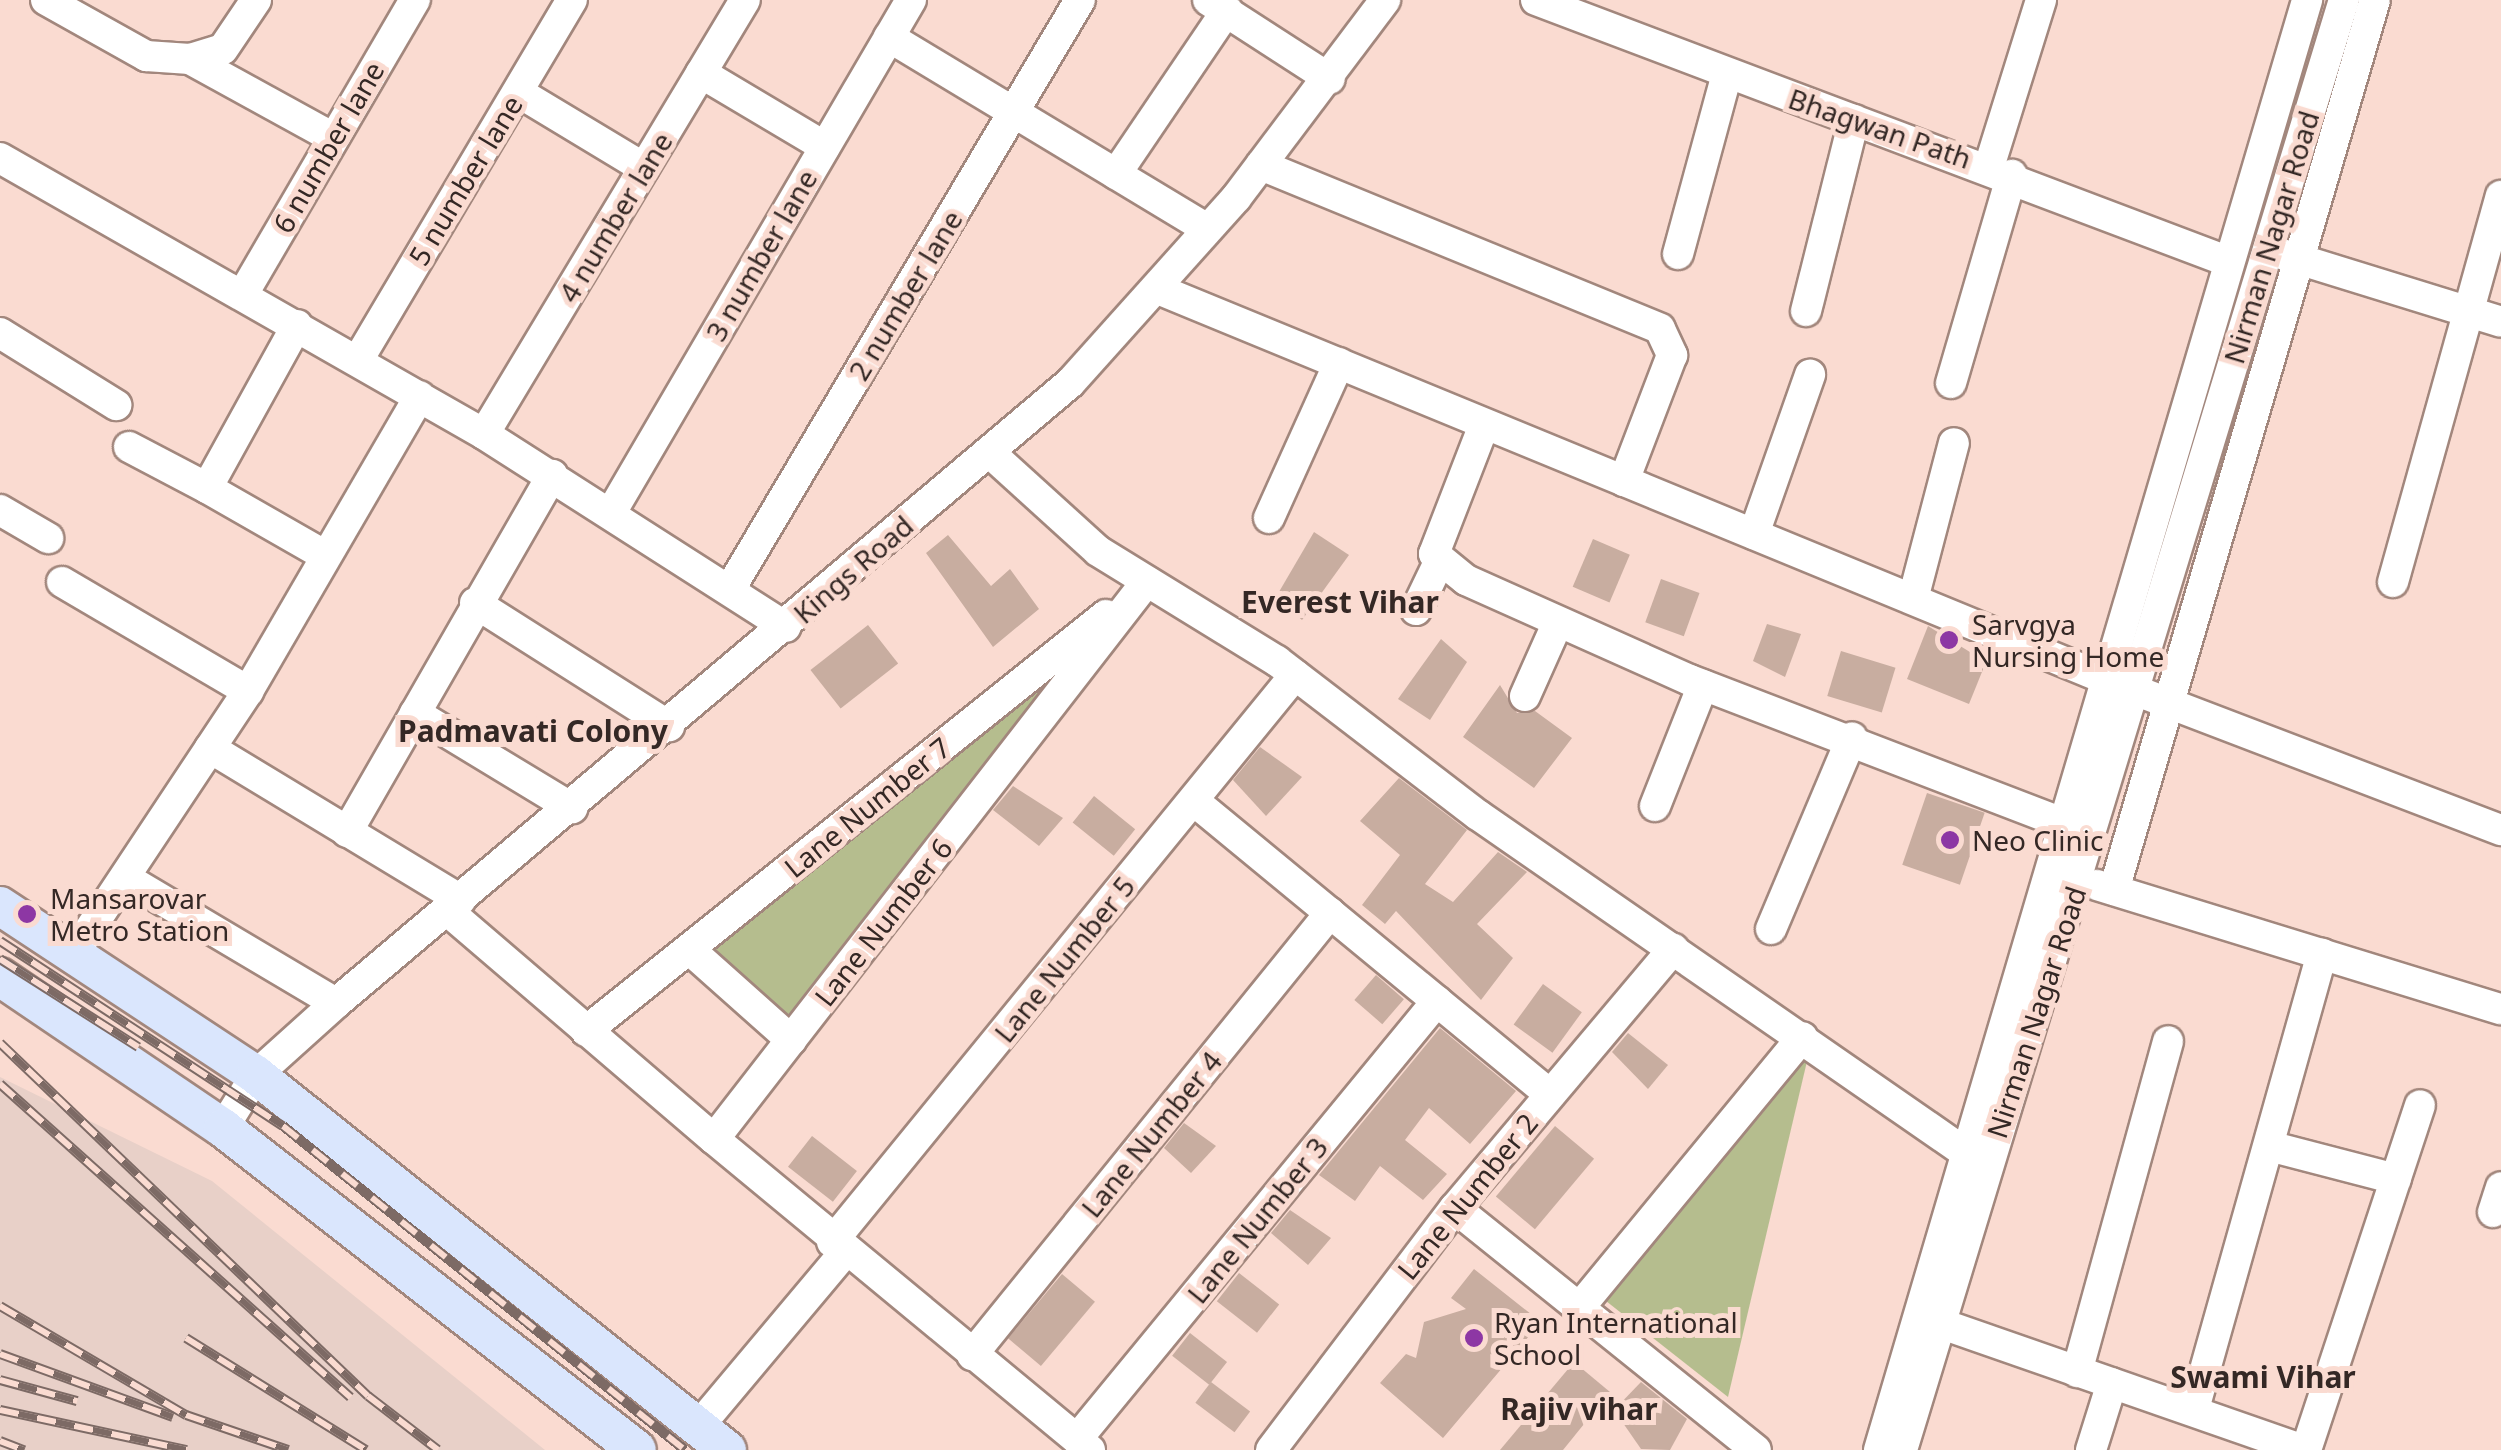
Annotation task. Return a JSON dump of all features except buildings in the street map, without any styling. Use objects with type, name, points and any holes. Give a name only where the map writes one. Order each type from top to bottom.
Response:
[{"type":"main road","points":[[0,906],[256,1075],[712,1439]]},
{"type":"main road","points":[[0,976],[223,1128],[637,1450]]},
{"type":"street","points":[[46,0],[146,56],[190,59],[223,49],[256,0]]},
{"type":"street","name":"6 number lane","points":[[243,294],[415,0]]},
{"type":"street","name":"5 number lane","points":[[358,360],[572,0]]},
{"type":"street","name":"4 number lane","points":[[484,434],[745,0]]},
{"type":"street","name":"3 number lane","points":[[612,512],[911,0]]},
{"type":"street","name":"2 number lane","points":[[730,589],[1015,116],[1080,0]]},
{"type":"street","name":"Kings Road","points":[[223,1128],[256,1075],[336,1003],[572,808],[989,452],[1160,290],[1330,79],[1385,0]]},
{"type":"street","name":"Bhagwan Path","points":[[1536,0],[1854,120],[2228,248],[2264,248],[2501,322]]},
{"type":"street","points":[[1951,382],[2042,0]]},
{"type":"street","name":"Nirman Nagar Road","points":[[1879,1450],[1930,1318],[2065,875],[2067,825],[2228,248],[2307,0]]},
{"type":"street","points":[[2114,890],[2348,94],[2361,1]]},
{"type":"street","name":"Nirman Nagar Road","points":[[1902,1450],[1963,1151],[2138,691],[2264,248],[2318,84],[2361,1]]},
{"type":"street","points":[[1116,174],[1218,5],[1330,79]]},
{"type":"street","points":[[889,37],[1208,229]]},
{"type":"street","points":[[190,59],[332,137]]},
{"type":"street","points":[[701,72],[825,146]]},
{"type":"street","points":[[1678,254],[1728,74]]},
{"type":"street","points":[[2318,84],[2348,94]]},
{"type":"street","points":[[518,92],[644,168]]},
{"type":"street","points":[[1806,311],[1854,120]]},
{"type":"street","points":[[0,158],[484,434],[612,512],[786,627]]},
{"type":"street","points":[[1261,165],[1660,330],[1672,356],[1624,482]]},
{"type":"street","points":[[2394,582],[2501,196]]},
{"type":"street","points":[[1160,290],[2108,680],[2501,830]]},
{"type":"street","points":[[206,488],[297,325]]},
{"type":"street","points":[[0,333],[116,405]]},
{"type":"street","points":[[1269,518],[1339,364]]},
{"type":"street","points":[[1754,534],[1810,375]]},
{"type":"street","points":[[72,956],[127,879],[248,691],[420,396]]},
{"type":"street","points":[[1484,425],[1434,554],[1440,560],[1557,624],[1703,685],[1852,737],[2067,825]]},
{"type":"street","points":[[1913,599],[1954,443]]},
{"type":"street","points":[[130,446],[324,555]]},
{"type":"street","points":[[989,452],[1098,552],[1296,675],[1674,950],[1963,1151]]},
{"type":"street","points":[[347,832],[416,714],[474,603],[552,475]]},
{"type":"street","points":[[0,510],[48,538]]},
{"type":"street","points":[[2179,549],[2212,559]]},
{"type":"street","points":[[1416,610],[1440,560]]},
{"type":"street","points":[[62,582],[248,691]]},
{"type":"street","name":"Lane Number 7","points":[[586,1031],[1148,582]]},
{"type":"street","name":"Lane Number 6","points":[[714,1140],[1148,582]]},
{"type":"street","points":[[474,603],[669,726]]},
{"type":"street","points":[[2162,606],[2196,615]]},
{"type":"street","points":[[1525,696],[1557,624]]},
{"type":"street","name":"Lane Number 5","points":[[712,1439],[839,1247],[1296,675]]},
{"type":"street","points":[[1655,806],[1703,685]]},
{"type":"street","points":[[416,714],[572,808]]},
{"type":"street","points":[[1771,929],[1852,737]]},
{"type":"street","points":[[210,748],[347,832],[455,906],[586,1031],[839,1247],[1084,1444]]},
{"type":"street","points":[[1194,801],[1549,1094]]},
{"type":"street","points":[[2065,875],[2501,1009]]},
{"type":"street","points":[[127,879],[336,1003]]},
{"type":"street","name":"Lane Number 4","points":[[972,1355],[1330,913]]},
{"type":"street","points":[[689,949],[791,1040]]},
{"type":"street","name":"Lane Number 2","points":[[1271,1450],[1455,1208],[1674,950]]},
{"type":"street","points":[[2194,1409],[2322,954]]},
{"type":"street","name":"Lane Number 3","points":[[1084,1444],[1436,1001]]},
{"type":"street","points":[[1579,1308],[1802,1037]]},
{"type":"street","points":[[2077,1372],[2168,1041]]},
{"type":"street","points":[[1930,1318],[2077,1372],[2194,1409],[2289,1447],[2396,1180],[2420,1105]]},
{"type":"street","points":[[2269,1146],[2396,1180]]},
{"type":"street","points":[[1455,1208],[1756,1450]]},
{"type":"street","points":[[2090,1450],[2112,1383]]},
{"type":"shaded area","points":[[0,1077],[212,1181],[545,1450],[0,1450]]},
{"type":"green space","points":[[1094,635],[788,1021],[709,952]]},
{"type":"green space","points":[[1808,1057],[1728,1397],[1606,1301]]},
{"type":"railway","points":[[0,941],[283,1126],[685,1450]]},
{"type":"railway","points":[[0,959],[138,1047]]},
{"type":"railway","points":[[0,1043],[368,1396],[438,1450]]},
{"type":"railway","points":[[0,1084],[350,1397]]},
{"type":"railway","points":[[0,1306],[186,1415],[288,1450]]},
{"type":"railway","points":[[186,1338],[366,1450]]},
{"type":"railway","points":[[0,1354],[173,1417]]},
{"type":"railway","points":[[0,1380],[77,1401]]},
{"type":"railway","points":[[0,1410],[187,1450]]},
{"type":"railway","points":[[0,1441],[24,1450]]},
{"type":"place","name":"Sarvgya Nursing Home","points":[[1949,640]]},
{"type":"place","name":"Neo Clinic","points":[[1950,840]]},
{"type":"place","name":"Mansarovar Metro Station","points":[[27,914]]},
{"type":"place","name":"Ryan International School","points":[[1474,1338]]},
{"type":"district","name":"Everest Vihar","points":[[1340,602]]},
{"type":"district","name":"Padmavati Colony","points":[[533,731]]},
{"type":"district","name":"Swami Vihar","points":[[2263,1377]]},
{"type":"district","name":"Rajiv vihar","points":[[1579,1409]]}]
